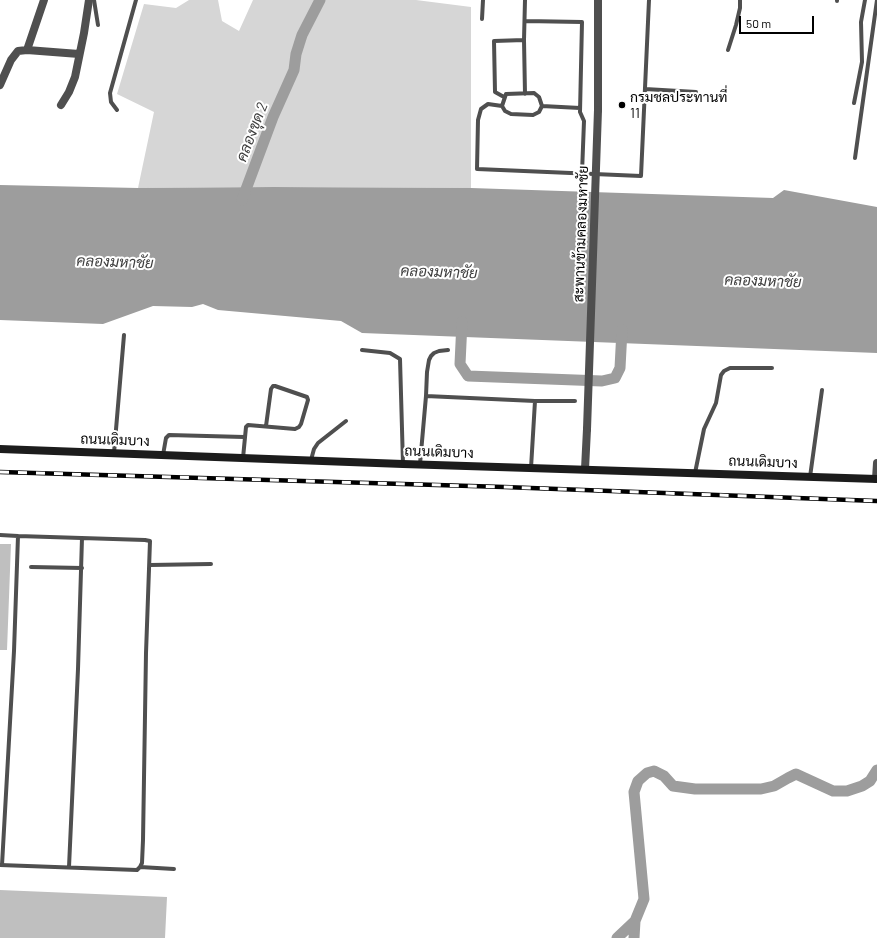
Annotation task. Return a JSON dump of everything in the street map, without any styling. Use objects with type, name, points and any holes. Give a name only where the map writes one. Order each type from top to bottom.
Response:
[{"type":"street","points":[[27,50],[44,0]]},
{"type":"street","points":[[61,104],[69,92],[75,77],[89,0]]},
{"type":"street","name":"สะพานข้ามคลองมหาชัย","points":[[585,469],[598,110],[598,0]]},
{"type":"street","points":[[0,85],[14,54],[18,51],[27,50],[79,54]]},
{"type":"street","name":"ถนนเดิมบาง","points":[[0,449],[311,461],[877,479]]},
{"type":"street","points":[[877,463],[877,479]]},
{"type":"lane","points":[[94,0],[98,25]]},
{"type":"lane","points":[[117,110],[111,102],[110,93],[136,0]]},
{"type":"lane","points":[[482,19],[483,0]]},
{"type":"lane","points":[[525,0],[525,94]]},
{"type":"lane","points":[[502,106],[488,104],[481,109],[478,120],[477,169],[641,176],[649,0]]},
{"type":"lane","points":[[728,50],[740,8],[740,0]]},
{"type":"lane","points":[[854,103],[862,62],[861,22],[865,0]]},
{"type":"lane","points":[[854,158],[877,0]]},
{"type":"lane","points":[[525,21],[582,22],[580,108],[584,121],[582,173]]},
{"type":"lane","points":[[504,97],[495,92],[494,41],[524,40]]},
{"type":"lane","points":[[645,89],[696,92]]},
{"type":"lane","points":[[506,94],[534,94],[539,97],[542,106],[539,112],[533,115],[511,114],[505,111],[502,106],[504,97],[506,94]]},
{"type":"lane","points":[[542,106],[580,108]]},
{"type":"lane","points":[[114,453],[124,335]]},
{"type":"lane","points":[[362,350],[390,353],[400,359],[403,464]]},
{"type":"lane","points":[[420,464],[429,360],[434,353],[448,350]]},
{"type":"lane","points":[[694,473],[704,429],[716,402],[721,375],[724,371],[730,368],[772,368]]},
{"type":"lane","points":[[244,458],[244,437],[246,427],[248,425],[295,429],[301,424],[308,400],[307,397],[273,386],[271,389],[266,426]]},
{"type":"lane","points":[[810,477],[822,390]]},
{"type":"lane","points":[[426,396],[535,401],[575,401]]},
{"type":"lane","points":[[531,468],[535,401]]},
{"type":"lane","points":[[311,461],[314,449],[318,443],[346,421]]},
{"type":"lane","points":[[163,455],[166,438],[169,435],[244,437]]},
{"type":"lane","points":[[0,534],[150,541],[146,653],[143,840],[140,867]]},
{"type":"lane","points":[[18,536],[14,651],[1,865],[136,870],[140,867],[174,869]]},
{"type":"lane","points":[[69,867],[82,538]]},
{"type":"lane","points":[[150,565],[211,564]]},
{"type":"lane","points":[[31,567],[82,568]]},
{"type":"shaded area","points":[[189,0],[218,0],[222,21],[239,31],[253,0],[416,0],[471,7],[471,188],[138,188],[154,112],[117,94],[144,4],[176,8]]},
{"type":"water","name":"คลองมหาชัย","points":[[0,185],[138,188],[471,188],[773,198],[784,190],[877,207],[877,353],[362,333],[341,321],[218,310],[203,304],[192,307],[153,306],[103,324],[0,320]]},
{"type":"building","points":[[0,544],[11,544],[7,650],[0,650]]},
{"type":"building","points":[[0,890],[167,897],[165,938],[0,938]]},
{"type":"waterway","name":"คลองขุด 2","points":[[242,200],[273,117],[294,70],[296,54],[302,35],[320,0]]},
{"type":"waterway","points":[[462,322],[460,364],[468,376],[602,381],[615,378],[620,368],[622,330]]},
{"type":"waterway","points":[[634,938],[635,921],[644,899],[634,792],[638,781],[647,773],[654,771],[664,776],[673,786],[695,789],[761,789],[774,786],[796,774],[833,791],[847,791],[862,786],[870,781],[877,770]]},
{"type":"waterway","points":[[617,938],[635,921]]},
{"type":"railway","points":[[0,472],[504,487],[877,501]]},
{"type":"place","name":"กรมชลประทานที่ 11","points":[[622,105]]}]
